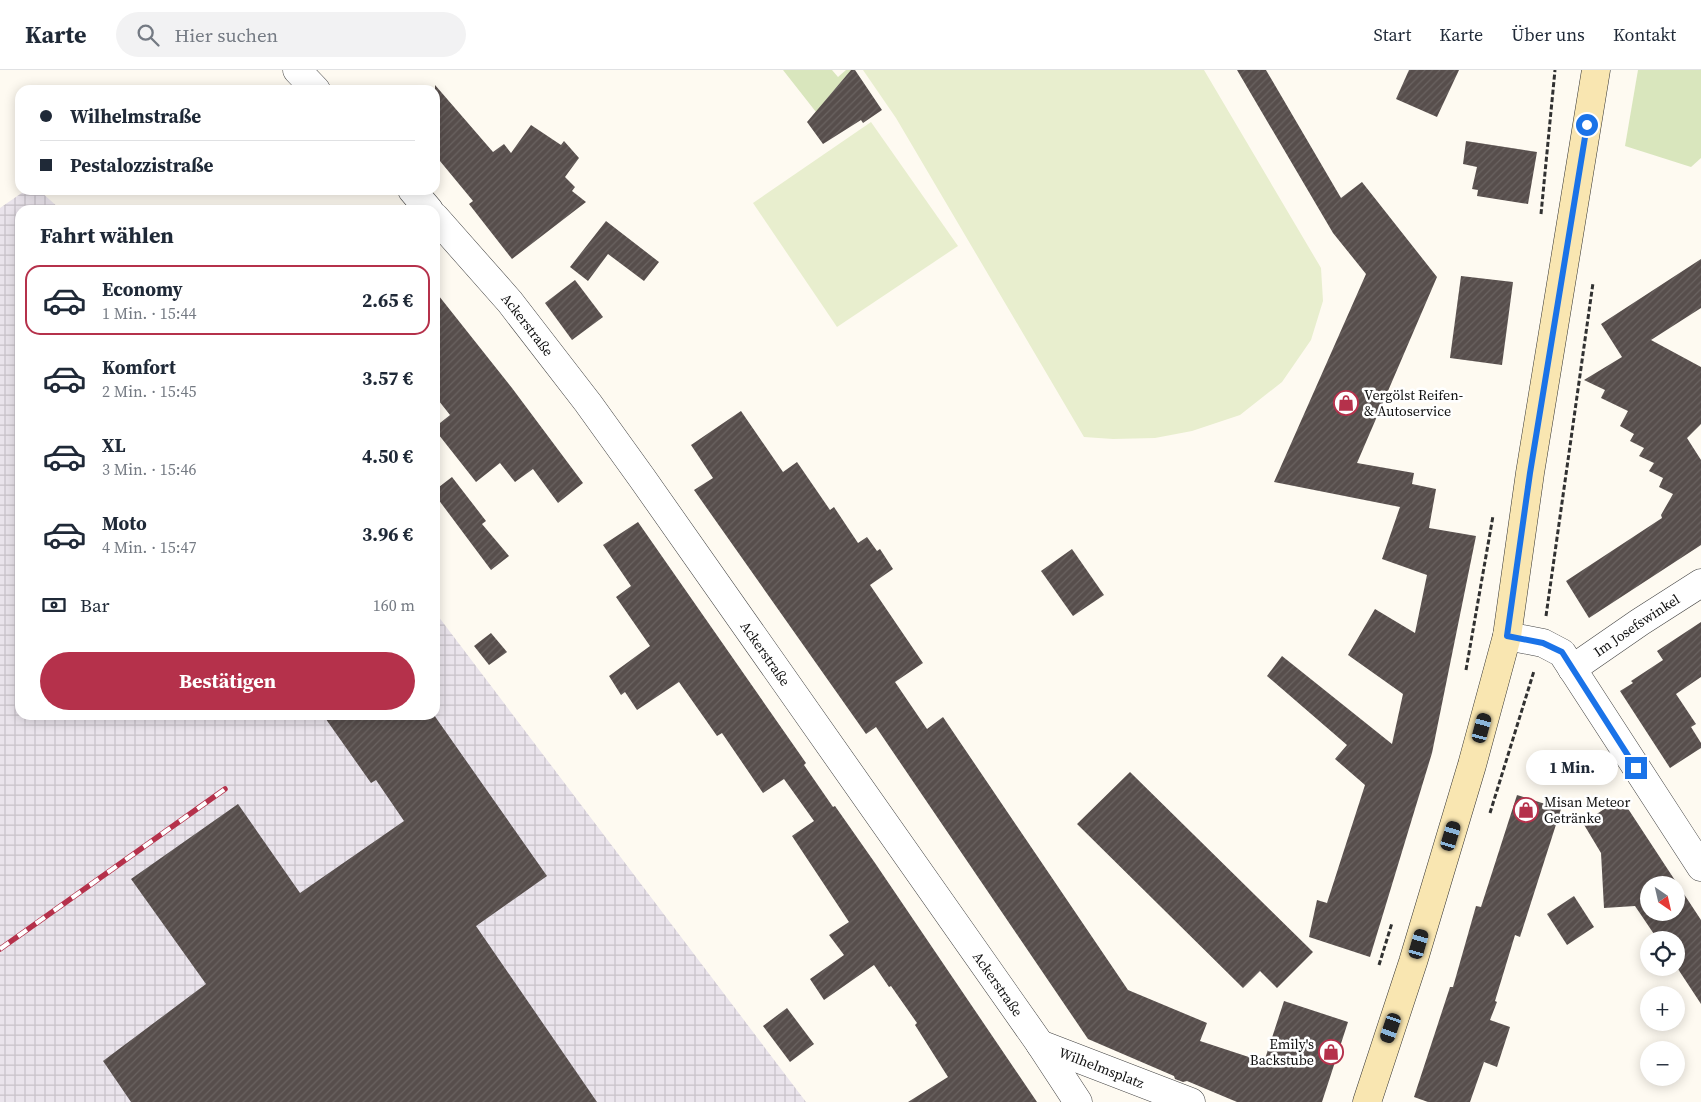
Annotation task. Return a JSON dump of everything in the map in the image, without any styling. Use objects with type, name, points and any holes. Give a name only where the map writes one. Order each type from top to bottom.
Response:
[{"type":"main road","points":[[1367,1102],[1419,943],[1472,765],[1507,636],[1530,473],[1596,70]]},
{"type":"street","points":[[297,70],[311,85]]},
{"type":"street","points":[[416,195],[425,205]]},
{"type":"street","name":"Ackerstraße","points":[[440,223],[510,302],[588,403],[1040,1044],[1078,1102]]},
{"type":"street","name":"Im Josefswinkel","points":[[1572,669],[1701,583]]},
{"type":"street","points":[[1507,636],[1543,643],[1562,652],[1701,867]]},
{"type":"street","name":"Wilhelmsplatz","points":[[1040,1044],[1191,1102]]},
{"type":"path","points":[[1540,223],[1555,70]]},
{"type":"path","points":[[1465,672],[1494,508]]},
{"type":"path","points":[[1378,968],[1393,921]]},
{"type":"shaded area","points":[[19,195],[44,195],[56,205],[15,205],[15,720],[440,720],[440,619],[806,1102],[0,1102],[0,208]]},
{"type":"green space","points":[[783,70],[832,70],[838,77],[846,70],[851,70],[816,112]]},
{"type":"green space","points":[[863,70],[1204,70],[1321,268],[1323,301],[1311,340],[1282,382],[1240,415],[1192,431],[1155,438],[1113,439],[1084,437],[896,118]]},
{"type":"green space","points":[[1638,70],[1701,70],[1701,158],[1691,167],[1625,146]]},
{"type":"green space","points":[[871,122],[958,246],[837,327],[753,203]]},
{"type":"building","points":[[851,70],[855,70],[882,110],[863,123],[861,120],[823,144],[807,122]]},
{"type":"building","points":[[1237,70],[1266,70],[1341,198],[1362,182],[1437,277],[1357,463],[1414,473],[1412,484],[1436,489],[1429,528],[1476,536],[1432,753],[1370,957],[1309,937],[1317,900],[1327,903],[1365,785],[1335,759],[1347,745],[1267,676],[1282,656],[1392,744],[1403,694],[1348,655],[1375,609],[1415,633],[1427,575],[1382,559],[1400,507],[1274,482],[1366,274],[1333,233]]},
{"type":"building","points":[[1409,70],[1459,70],[1437,117],[1396,99]]},
{"type":"building","points":[[440,91],[493,152],[504,144],[511,153],[531,125],[561,145],[564,141],[579,158],[565,177],[575,187],[572,191],[586,202],[512,259],[469,204],[473,201],[440,161]]},
{"type":"building","points":[[1466,141],[1537,152],[1528,204],[1477,196],[1478,190],[1472,189],[1477,167],[1463,164]]},
{"type":"building","points":[[606,221],[659,262],[644,281],[608,254],[588,281],[570,267]]},
{"type":"building","points":[[1701,259],[1701,308],[1651,340],[1701,367],[1701,424],[1687,438],[1701,460],[1701,545],[1589,618],[1566,581],[1662,518],[1661,515],[1673,494],[1659,487],[1663,478],[1649,471],[1654,463],[1639,456],[1644,448],[1630,441],[1634,434],[1620,426],[1628,411],[1601,398],[1605,390],[1584,380],[1622,357],[1601,324]]},
{"type":"building","points":[[1461,276],[1513,282],[1502,365],[1450,358]]},
{"type":"building","points":[[575,280],[603,317],[572,340],[545,303]]},
{"type":"building","points":[[440,297],[512,388],[583,483],[558,503],[533,469],[515,482],[500,463],[476,482],[440,436],[440,423],[450,415],[440,402]]},
{"type":"building","points":[[741,411],[783,472],[797,462],[830,510],[834,507],[858,543],[867,537],[877,551],[880,549],[893,569],[870,585],[923,663],[895,682],[927,729],[943,717],[1128,990],[1207,1023],[1200,1041],[1264,1062],[1284,1001],[1348,1022],[1322,1102],[1237,1102],[1187,1081],[1183,1082],[1175,1079],[1174,1076],[1088,1039],[876,727],[866,734],[694,490],[713,478],[691,445]]},
{"type":"building","points":[[452,477],[486,521],[482,524],[509,556],[491,570],[440,502],[440,486]]},
{"type":"building","points":[[638,522],[806,763],[804,765],[833,807],[835,806],[875,863],[1037,1102],[908,1102],[948,1077],[915,1025],[917,1023],[874,965],[824,1000],[810,979],[844,955],[829,935],[849,922],[792,836],[814,821],[784,779],[763,793],[722,733],[717,736],[679,682],[637,710],[625,692],[621,695],[609,676],[650,646],[616,597],[631,586],[603,545]]},
{"type":"building","points":[[1072,549],[1104,595],[1073,616],[1041,571]]},
{"type":"building","points":[[1701,622],[1701,677],[1676,694],[1696,724],[1691,727],[1701,743],[1701,748],[1670,768],[1620,691],[1633,683],[1631,681],[1663,660],[1657,651]]},
{"type":"building","points":[[491,633],[507,652],[489,665],[474,646]]},
{"type":"building","points":[[327,720],[438,720],[547,876],[476,926],[597,1102],[131,1102],[103,1061],[206,984],[131,879],[238,804],[300,893],[404,821],[376,780],[371,783]]},
{"type":"building","points":[[1130,772],[1313,952],[1277,988],[1260,971],[1243,988],[1077,824]]},
{"type":"building","points":[[1517,795],[1561,809],[1520,937],[1515,935],[1495,1001],[1497,1002],[1490,1020],[1510,1027],[1497,1067],[1484,1062],[1470,1102],[1428,1102],[1414,1097],[1450,987],[1453,987],[1476,906],[1481,907]]},
{"type":"building","points":[[1621,798],[1672,876],[1640,876],[1640,913],[1635,906],[1604,908],[1601,853],[1583,823]]},
{"type":"building","points":[[1574,896],[1594,927],[1567,945],[1547,914]]},
{"type":"building","points":[[1685,896],[1701,920],[1701,1004],[1683,976],[1685,976],[1685,931],[1652,931],[1645,921],[1685,921]]},
{"type":"building","points":[[787,1008],[814,1044],[790,1062],[763,1026]]},
{"type":"railway","points":[[0,949],[225,789]]},
{"type":"place","name":"Vergölst Reifen- & Autoservice","points":[[1346,403]]},
{"type":"place","name":"Misan Meteor Getränke","points":[[1526,810]]},
{"type":"place","name":"Emily's Backstube","points":[[1331,1052]]},
{"type":"route","points":[[1587,125],[1530,473],[1507,636],[1543,643],[1562,652],[1636,768]]}]
